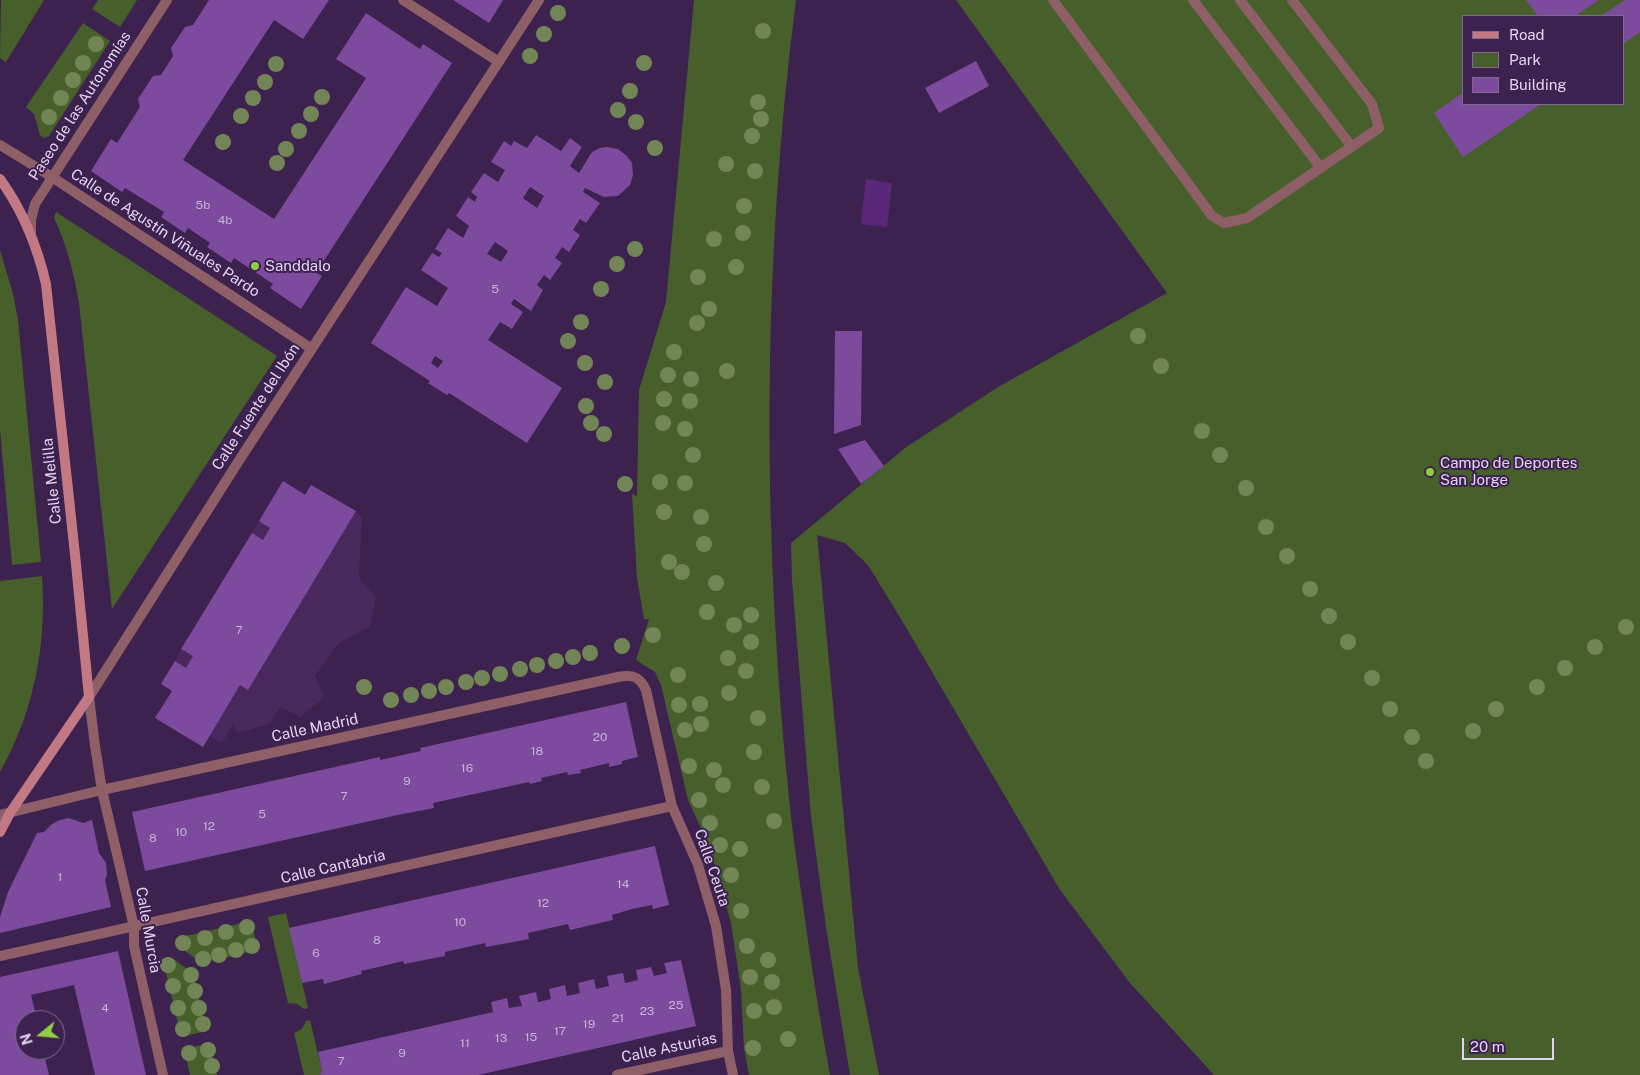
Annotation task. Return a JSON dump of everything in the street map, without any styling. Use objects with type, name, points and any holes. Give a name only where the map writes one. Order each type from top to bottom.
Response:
[{"type":"street","name":"Paseo de las Autonomías","points":[[31,233],[31,220],[35,204],[167,0]]},
{"type":"street","points":[[403,0],[499,62]]},
{"type":"street","name":"Calle Fuente del Ibón","points":[[0,832],[5,814],[89,697],[240,459],[539,0]]},
{"type":"street","points":[[1053,0],[1212,216],[1224,223],[1247,218],[1379,128],[1372,104],[1292,0]]},
{"type":"street","points":[[1193,0],[1321,168]]},
{"type":"street","points":[[1240,0],[1352,147]]},
{"type":"street","name":"Calle de Agustín Viñuales Pardo","points":[[0,145],[52,177],[312,349]]},
{"type":"street","name":"Calle Melilla","points":[[0,179],[14,200],[31,233],[44,276],[89,697],[102,790]]},
{"type":"street","name":"Calle Madrid","points":[[5,814],[102,790],[618,677],[628,676],[636,678]]},
{"type":"street","name":"Calle Ceuta","points":[[636,678],[642,682],[646,690],[672,806],[698,865],[716,926],[726,990],[728,1050],[733,1075]]},
{"type":"street","name":"Calle Murcia","points":[[102,790],[134,927],[134,946],[163,1075]]},
{"type":"street","name":"Calle Cantabria","points":[[0,956],[672,806]]},
{"type":"street","name":"Calle Asturias","points":[[617,1075],[728,1050]]},
{"type":"shaded area","points":[[866,179],[892,183],[887,227],[861,224]]},
{"type":"shaded area","points":[[283,481],[305,494],[311,485],[362,516],[359,578],[376,597],[370,627],[339,643],[315,676],[324,698],[300,717],[280,707],[270,724],[237,733],[233,725],[222,743],[210,737],[203,747],[155,718],[172,691],[161,684]]},
{"type":"green space","points":[[1,0],[44,0],[6,62],[0,58]]},
{"type":"green space","points":[[98,0],[137,0],[120,27],[92,9]]},
{"type":"green space","points":[[694,0],[796,0],[776,204],[771,306],[771,511],[781,715],[791,817],[811,964],[830,1075],[749,1075],[744,1049],[741,989],[731,923],[713,859],[688,800],[661,685],[655,672],[636,660],[649,619],[644,619],[637,578],[632,494],[637,496],[639,390],[666,302]]},
{"type":"green space","points":[[956,0],[1640,0],[1640,1075],[1214,1075],[1130,983],[1060,890],[868,565],[845,543],[817,535],[858,968],[879,1075],[850,1075],[826,927],[811,817],[792,580],[791,543],[905,448],[998,387],[1167,293]]},
{"type":"green space","points":[[83,23],[110,41],[49,136],[44,138],[40,135],[34,114],[26,107]]},
{"type":"green space","points":[[56,212],[277,356],[112,609],[79,303],[70,260],[54,218]]},
{"type":"green space","points":[[0,250],[13,294],[18,320],[41,562],[12,565],[0,429]]},
{"type":"green space","points":[[42,576],[42,627],[36,677],[22,726],[0,772],[0,581]]},
{"type":"green space","points":[[286,913],[308,1008],[304,1009],[297,1004],[288,1003],[268,917]]},
{"type":"green space","points":[[251,921],[258,950],[202,963],[179,947],[177,938]]},
{"type":"green space","points":[[172,958],[193,973],[207,1031],[181,1037],[163,960]]},
{"type":"green space","points":[[310,1020],[322,1071],[320,1075],[304,1075],[294,1033],[302,1029],[306,1021]]},
{"type":"green space","points":[[210,1043],[217,1075],[190,1075],[184,1049]]},
{"type":"building","points":[[209,0],[329,0],[303,39],[274,20],[183,160],[274,219],[366,78],[336,59],[366,13],[420,49],[423,44],[452,63],[316,273],[322,276],[301,309],[270,288],[273,284],[234,258],[231,263],[207,247],[210,243],[188,228],[185,233],[161,217],[164,212],[125,188],[122,192],[91,171],[111,139],[117,143],[140,107],[138,99],[153,76],[161,75],[173,56],[171,48],[185,27],[193,25]]},
{"type":"building","points":[[453,0],[503,0],[489,23]]},
{"type":"building","points":[[1526,0],[1599,0],[1576,15],[1537,15]]},
{"type":"building","points":[[1625,0],[1640,0],[1640,32],[1625,42],[1625,15],[1602,15]]},
{"type":"building","points":[[976,61],[989,86],[939,113],[925,88]]},
{"type":"building","points":[[1462,93],[1462,105],[1540,105],[1463,157],[1434,113]]},
{"type":"building","points":[[536,135],[561,151],[570,138],[582,147],[570,166],[579,173],[592,152],[607,147],[618,149],[632,163],[633,175],[630,185],[618,196],[604,197],[585,188],[583,192],[600,203],[586,223],[580,219],[573,230],[580,235],[569,252],[562,247],[555,258],[562,263],[550,280],[544,275],[537,285],[543,290],[531,311],[514,299],[511,304],[523,312],[512,329],[500,322],[488,340],[562,388],[527,443],[449,393],[447,395],[428,383],[430,381],[371,343],[406,287],[437,306],[448,288],[421,270],[432,253],[439,257],[442,253],[435,249],[448,228],[463,238],[469,226],[456,216],[468,197],[475,202],[477,197],[471,192],[484,173],[498,182],[505,170],[491,162],[504,141],[511,146],[514,141],[527,148]],"holes":[[[530,187],[544,196],[537,208],[523,198]],[[495,242],[508,251],[501,262],[487,254]],[[435,356],[443,361],[438,368],[431,363]]]},
{"type":"building","points":[[835,331],[862,331],[861,425],[834,434]]},
{"type":"building","points":[[865,440],[884,466],[861,484],[838,449]]},
{"type":"building","points":[[283,481],[305,495],[311,485],[356,511],[248,690],[240,685],[203,747],[155,718],[172,691],[161,684],[175,661],[186,668],[193,656],[181,649],[252,533],[263,540],[270,528],[259,521]]},
{"type":"building","points":[[626,702],[638,757],[622,761],[622,764],[609,767],[609,763],[580,770],[581,773],[568,775],[567,772],[541,778],[542,781],[530,784],[529,782],[433,803],[434,808],[145,871],[132,812],[380,757],[380,760],[421,751],[420,748]]},
{"type":"building","points":[[69,818],[83,823],[92,820],[99,853],[106,863],[107,875],[105,880],[111,907],[0,933],[0,917],[8,892],[37,833],[44,832],[52,824]]},
{"type":"building","points":[[655,846],[669,905],[653,909],[652,905],[632,909],[612,915],[613,920],[570,930],[568,924],[528,933],[529,939],[486,947],[485,943],[445,952],[445,956],[404,964],[403,961],[361,971],[362,974],[324,984],[323,979],[302,983],[289,928]]},
{"type":"building","points":[[118,951],[146,1075],[95,1075],[74,985],[31,995],[35,1010],[15,1010],[15,1060],[45,1060],[49,1075],[0,1075],[0,977]]},
{"type":"building","points":[[681,960],[696,1026],[478,1075],[320,1075],[322,1071],[318,1052],[493,1012],[491,1002],[507,998],[509,1008],[522,1006],[519,996],[536,992],[538,1002],[551,999],[549,989],[565,985],[567,996],[580,993],[578,983],[594,979],[596,989],[609,986],[607,976],[623,973],[625,983],[638,980],[636,970],[651,967],[654,976],[667,973],[664,963]]},
{"type":"place","name":"Sanddalo","points":[[255,266]]},
{"type":"place","name":"Campo de Deportes San Jorge","points":[[1430,472]]}]
